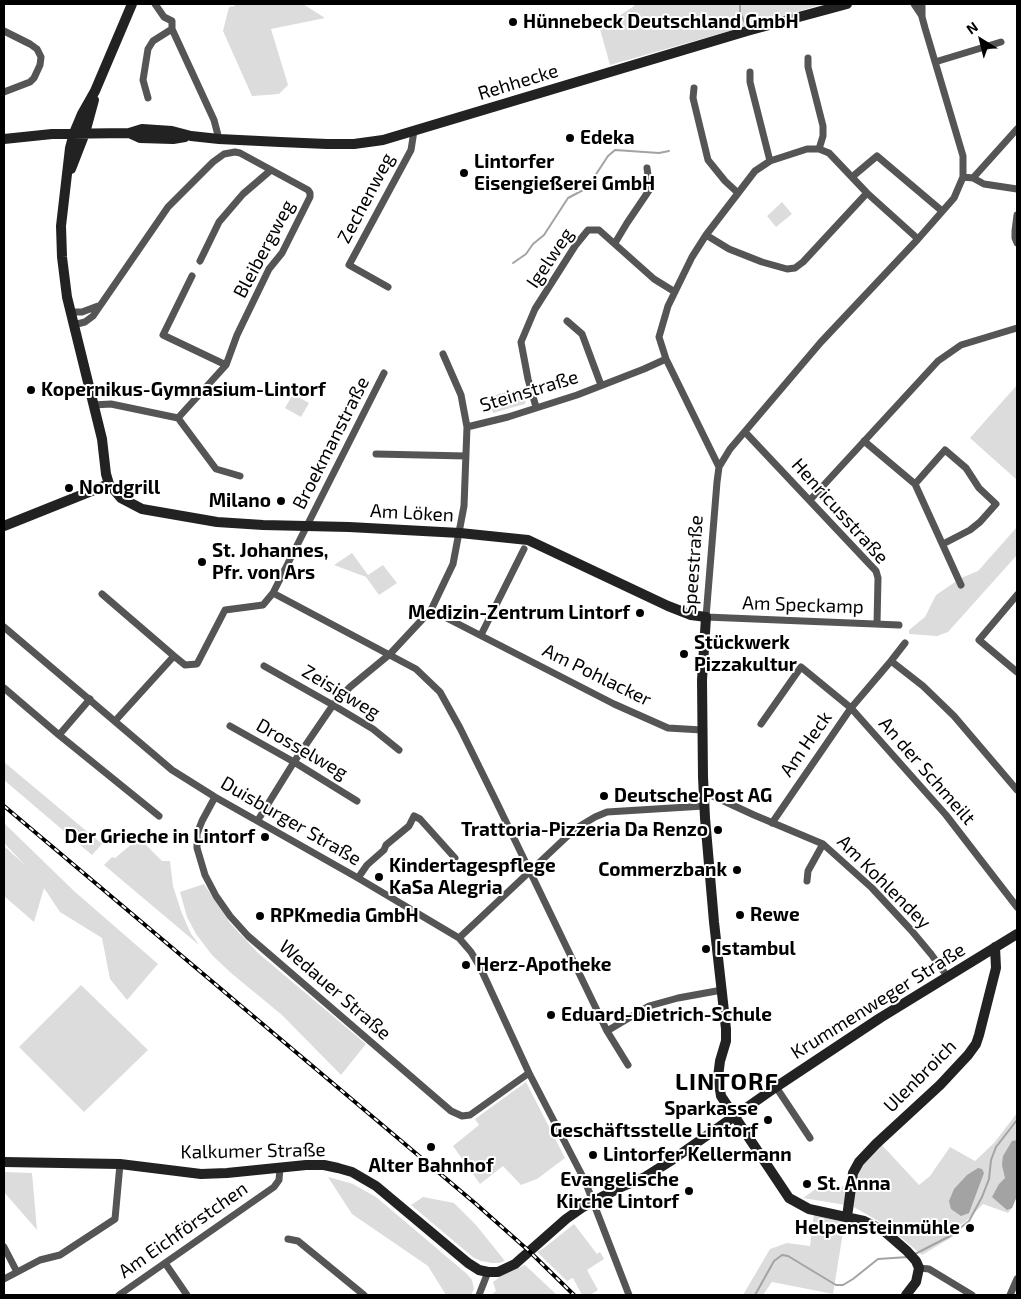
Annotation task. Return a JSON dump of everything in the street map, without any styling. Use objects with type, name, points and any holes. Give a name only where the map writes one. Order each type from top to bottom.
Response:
[{"type":"street","points":[[66,179],[85,133],[96,91],[132,4]]},
{"type":"street","points":[[155,4],[164,17],[172,21],[172,29],[215,121],[219,138]]},
{"type":"street","name":"Rehhecke","points":[[4,138],[74,133],[129,133],[142,129],[172,131],[191,136],[306,144],[354,144],[383,140],[747,31],[847,4]]},
{"type":"street","points":[[914,4],[922,16]]},
{"type":"street","points":[[922,4],[922,16],[963,156],[963,177],[973,178],[984,184],[1017,189]]},
{"type":"street","points":[[148,98],[143,80],[148,49],[153,41],[172,29]]},
{"type":"street","points":[[4,31],[30,44],[37,49],[41,57],[40,65],[30,82],[4,92]]},
{"type":"street","points":[[935,62],[1001,42]]},
{"type":"street","points":[[808,58],[808,68],[823,126],[823,136],[819,150]]},
{"type":"street","points":[[750,72],[750,82],[770,161]]},
{"type":"street","points":[[694,88],[693,98],[708,160],[725,181],[738,192]]},
{"type":"street","points":[[4,526],[109,484],[102,438],[73,325],[63,275],[61,241],[63,200],[74,133],[82,114],[96,91]]},
{"type":"street","points":[[90,114],[108,132]]},
{"type":"street","points":[[973,178],[1017,129]]},
{"type":"street","name":"Zechenweg","points":[[388,287],[349,265],[410,150],[414,131]]},
{"type":"street","points":[[720,467],[666,359],[660,337],[668,306],[692,257],[706,235],[755,171],[770,161],[807,149],[829,152],[868,193],[918,240]]},
{"type":"street","name":"Bleibergweg","points":[[73,325],[85,322],[92,316],[168,207],[218,158],[229,152],[235,152],[246,156],[308,190],[310,197],[282,254],[269,269],[237,335],[226,365],[178,418]]},
{"type":"street","points":[[852,177],[877,156],[942,211]]},
{"type":"street","points":[[615,243],[650,189],[647,168]]},
{"type":"street","points":[[200,261],[219,222],[243,194],[271,170]]},
{"type":"street","name":"Speestraße","points":[[918,1264],[908,1251],[884,1231],[864,1221],[847,1216],[809,1209],[790,1198],[721,1096],[718,1082],[720,1061],[726,1041],[725,1012],[714,922],[704,806],[702,680],[717,482],[720,467],[730,449],[821,342],[918,240],[954,198],[963,177]]},
{"type":"street","points":[[706,235],[729,249],[762,262],[787,269],[795,268],[803,262],[868,193]]},
{"type":"street","points":[[1017,215],[1014,231],[1017,243]]},
{"type":"street","name":"Igelweg","points":[[536,407],[521,342],[535,308],[575,246],[588,230],[599,230],[654,279],[675,292]]},
{"type":"street","points":[[192,276],[163,335],[226,365]]},
{"type":"street","points":[[71,312],[82,312],[98,306]]},
{"type":"street","name":"Steinstraße","points":[[567,321],[582,334],[601,385]]},
{"type":"street","points":[[810,500],[948,352],[977,339],[1017,328]]},
{"type":"street","points":[[258,820],[294,762],[333,705],[350,687],[390,654],[431,610],[454,564],[464,506],[467,427],[461,395],[443,354]]},
{"type":"street","name":"Steinstraße","points":[[467,427],[577,395],[666,359]]},
{"type":"street","name":"Broekmanstraße","points":[[273,593],[384,373]]},
{"type":"street","points":[[94,405],[111,404],[178,418],[216,469],[240,476]]},
{"type":"street","name":"Henricusstraße","points":[[746,432],[876,571],[878,578],[877,624]]},
{"type":"street","points":[[864,441],[915,484],[961,585]]},
{"type":"street","points":[[915,484],[945,450],[966,468],[979,488],[996,504],[970,530],[943,544]]},
{"type":"street","points":[[376,454],[466,456]]},
{"type":"street","name":"Am Löken","points":[[109,484],[121,498],[144,510],[217,522],[460,533],[528,540],[668,606],[692,616],[706,617]]},
{"type":"street","points":[[482,635],[524,549]]},
{"type":"street","points":[[102,594],[185,665],[197,664],[225,610],[263,605],[273,593],[390,654],[416,670],[440,692],[460,728],[606,1031],[628,1065]]},
{"type":"street","points":[[1017,595],[979,640],[1017,672]]},
{"type":"street","name":"Am Pohlacker","points":[[431,610],[614,704],[666,727],[702,730]]},
{"type":"street","name":"Am Speckamp","points":[[706,617],[899,625]]},
{"type":"street","name":"Duisburger Straße","points":[[4,627],[172,770],[215,797],[258,820],[459,938],[480,967],[529,1073],[593,1201],[629,1295]]},
{"type":"street","name":"Am Heck","points":[[772,823],[851,708],[905,644]]},
{"type":"street","points":[[115,722],[174,656]]},
{"type":"street","points":[[891,661],[923,686],[954,716],[1017,790]]},
{"type":"street","name":"Zeisigweg","points":[[264,666],[333,705],[381,735],[399,750]]},
{"type":"street","name":"An der Schmeilt","points":[[761,724],[801,667],[851,708],[946,815],[1017,907]]},
{"type":"street","points":[[4,688],[159,816]]},
{"type":"street","points":[[59,735],[90,699]]},
{"type":"street","name":"Drosselweg","points":[[230,726],[294,762],[357,801]]},
{"type":"street","name":"Am Kohlendey","points":[[704,792],[823,844],[872,888],[931,954],[947,976]]},
{"type":"street","name":"Wedauer Straße","points":[[215,797],[197,834],[197,848],[201,862],[205,875],[230,916],[262,950],[451,1111],[462,1116],[470,1115],[529,1073]]},
{"type":"street","points":[[459,938],[575,829],[594,817],[607,812],[704,806]]},
{"type":"street","points":[[358,878],[367,865],[384,850],[386,845],[409,826],[414,816],[420,818],[454,858]]},
{"type":"street","points":[[807,881],[808,871],[823,844]]},
{"type":"street","name":"Krummenweger Straße","points":[[593,1201],[645,1177],[776,1087],[947,976],[1017,934]]},
{"type":"street","name":"Ulenbroich","points":[[847,1216],[853,1173],[859,1162],[940,1085],[976,1044],[980,1035],[996,968],[995,947]]},
{"type":"street","points":[[606,1031],[649,1006],[678,998],[722,990]]},
{"type":"street","points":[[776,1087],[810,1138]]},
{"type":"street","name":"Kalkumer Straße","points":[[4,1162],[120,1164],[201,1174],[226,1174],[306,1165],[324,1165],[352,1172],[364,1178],[468,1263],[479,1270],[493,1272]]},
{"type":"street","points":[[4,1280],[40,1260],[60,1255],[115,1219],[120,1164]]},
{"type":"street","name":"Am Eichförstchen","points":[[118,1295],[274,1187],[279,1180],[280,1168]]},
{"type":"street","points":[[479,1295],[493,1272],[515,1264],[566,1219],[593,1201]]},
{"type":"street","points":[[288,1239],[298,1241],[364,1295]]},
{"type":"street","points":[[4,1247],[17,1272]]},
{"type":"street","points":[[165,1263],[187,1295]]},
{"type":"street","points":[[906,1295],[916,1282],[918,1264],[972,1295]]},
{"type":"street","points":[[1010,1295],[1017,1279]]},
{"type":"shaded area","points":[[234,4],[303,4],[325,18],[271,29],[288,85],[279,94],[252,96],[223,31],[229,7],[235,6]]},
{"type":"shaded area","points":[[634,4],[824,4],[610,65],[600,29],[634,6]]},
{"type":"shaded area","points":[[782,202],[792,214],[776,227],[767,216]]},
{"type":"shaded area","points":[[1017,385],[1017,480],[970,438]]},
{"type":"shaded area","points":[[524,388],[525,404],[493,413],[489,401],[498,394]]},
{"type":"shaded area","points":[[293,394],[309,403],[301,417],[285,408]]},
{"type":"shaded area","points":[[1017,527],[1017,555],[948,632],[937,636],[909,634],[909,630],[925,617],[936,595],[961,578],[978,571]]},
{"type":"shaded area","points":[[352,553],[368,575],[383,565],[397,583],[379,595],[366,577],[334,565]]},
{"type":"shaded area","points":[[4,762],[102,844],[92,855],[4,780]]},
{"type":"shaded area","points":[[4,823],[74,891],[158,964],[127,1000],[110,979],[102,938],[60,912],[44,888],[34,922],[4,896],[4,846],[26,866],[4,843]]},
{"type":"shaded area","points":[[139,838],[162,861],[170,861],[173,886],[181,911],[190,932],[199,945],[104,865]]},
{"type":"shaded area","points":[[204,884],[230,923],[258,953],[366,1044],[341,1075],[282,1015],[212,955],[196,934],[187,917],[180,892]]},
{"type":"shaded area","points":[[81,985],[148,1050],[84,1112],[19,1047]]},
{"type":"shaded area","points":[[526,1082],[565,1158],[537,1179],[521,1185],[503,1166],[480,1184],[453,1146],[479,1125],[475,1119]]},
{"type":"shaded area","points":[[1017,1113],[1017,1196],[1012,1208],[1008,1213],[983,1204],[965,1222],[954,1229],[957,1234],[922,1255],[887,1226],[852,1206],[803,1198],[827,1181],[835,1189],[855,1182],[861,1167],[881,1144],[919,1185],[930,1176],[950,1147],[975,1161],[994,1143]]},
{"type":"shaded area","points":[[1017,1140],[1017,1196],[1012,1208],[1007,1210],[992,1197],[999,1184],[1005,1178],[1002,1165],[1003,1156],[1012,1141]]},
{"type":"shaded area","points":[[978,1168],[982,1169],[984,1173],[969,1213],[961,1216],[951,1209],[949,1201],[954,1189],[967,1175]]},
{"type":"shaded area","points":[[4,1172],[32,1173],[37,1230],[4,1192]]},
{"type":"shaded area","points":[[328,1177],[353,1184],[376,1197],[467,1274],[472,1280],[474,1289],[471,1295],[446,1295],[428,1266],[352,1214]]},
{"type":"shaded area","points":[[423,1197],[454,1203],[476,1225],[505,1261],[492,1263],[474,1258],[411,1205]]},
{"type":"shaded area","points":[[814,1213],[845,1220],[833,1294],[772,1282],[763,1295],[743,1295],[770,1249],[787,1243],[810,1246]]},
{"type":"shaded area","points":[[574,1224],[597,1254],[600,1252],[604,1259],[587,1270],[598,1290],[590,1295],[582,1295],[573,1278],[567,1281],[537,1252]]},
{"type":"shaded area","points":[[525,1265],[557,1295],[491,1295],[496,1291],[493,1282],[501,1276]]},
{"type":"waterway","points":[[740,4],[740,12],[745,23]]},
{"type":"waterway","points":[[513,263],[526,254],[533,244],[544,235],[568,198],[587,188],[608,156],[615,150],[659,153],[669,151]]},
{"type":"waterway","points":[[915,1254],[950,1236],[969,1221],[989,1179],[991,1160],[996,1147],[1017,1120]]},
{"type":"waterway","points":[[755,1295],[774,1261],[782,1255],[788,1256],[836,1285],[843,1285],[853,1279],[878,1259],[908,1257]]},
{"type":"railway","points":[[4,806],[476,1204],[529,1251],[574,1295]]},
{"type":"place","name":"Hünnebeck Deutschland GmbH","points":[[513,22]]},
{"type":"place","name":"Edeka","points":[[570,138]]},
{"type":"place","name":"Lintorfer Eisengießerei GmbH","points":[[464,173]]},
{"type":"place","name":"Kopernikus-Gymnasium-Lintorf","points":[[31,390]]},
{"type":"place","name":"Nordgrill","points":[[69,488]]},
{"type":"place","name":"Milano","points":[[281,501]]},
{"type":"place","name":"St. Johannes, Pfr. von Ars","points":[[202,562]]},
{"type":"place","name":"Medizin-Zentrum Lintorf","points":[[640,613]]},
{"type":"place","name":"Stückwerk Pizzakultur","points":[[684,654]]},
{"type":"place","name":"Deutsche Post AG","points":[[604,796]]},
{"type":"place","name":"Trattoria-Pizzeria Da Renzo","points":[[718,830]]},
{"type":"place","name":"Der Grieche in Lintorf","points":[[265,837]]},
{"type":"place","name":"Commerzbank","points":[[737,870]]},
{"type":"place","name":"Kindertagespflege KaSa Alegria","points":[[379,877]]},
{"type":"place","name":"Rewe","points":[[740,915]]},
{"type":"place","name":"RPKmedia GmbH","points":[[260,916]]},
{"type":"place","name":"Istambul","points":[[706,949]]},
{"type":"place","name":"Herz-Apotheke","points":[[466,965]]},
{"type":"place","name":"Eduard-Dietrich-Schule","points":[[551,1015]]},
{"type":"place","name":"Sparkasse Geschäftsstelle Lintorf","points":[[768,1120]]},
{"type":"place","name":"Alter Bahnhof","points":[[431,1147]]},
{"type":"place","name":"Lintorfer Kellermann","points":[[593,1155]]},
{"type":"place","name":"St. Anna","points":[[807,1184]]},
{"type":"place","name":"Evangelische Kirche Lintorf","points":[[689,1191]]},
{"type":"place","name":"Helpensteinmühle","points":[[970,1228]]},
{"type":"district","name":"LINTORF","points":[[727,1082]]}]
